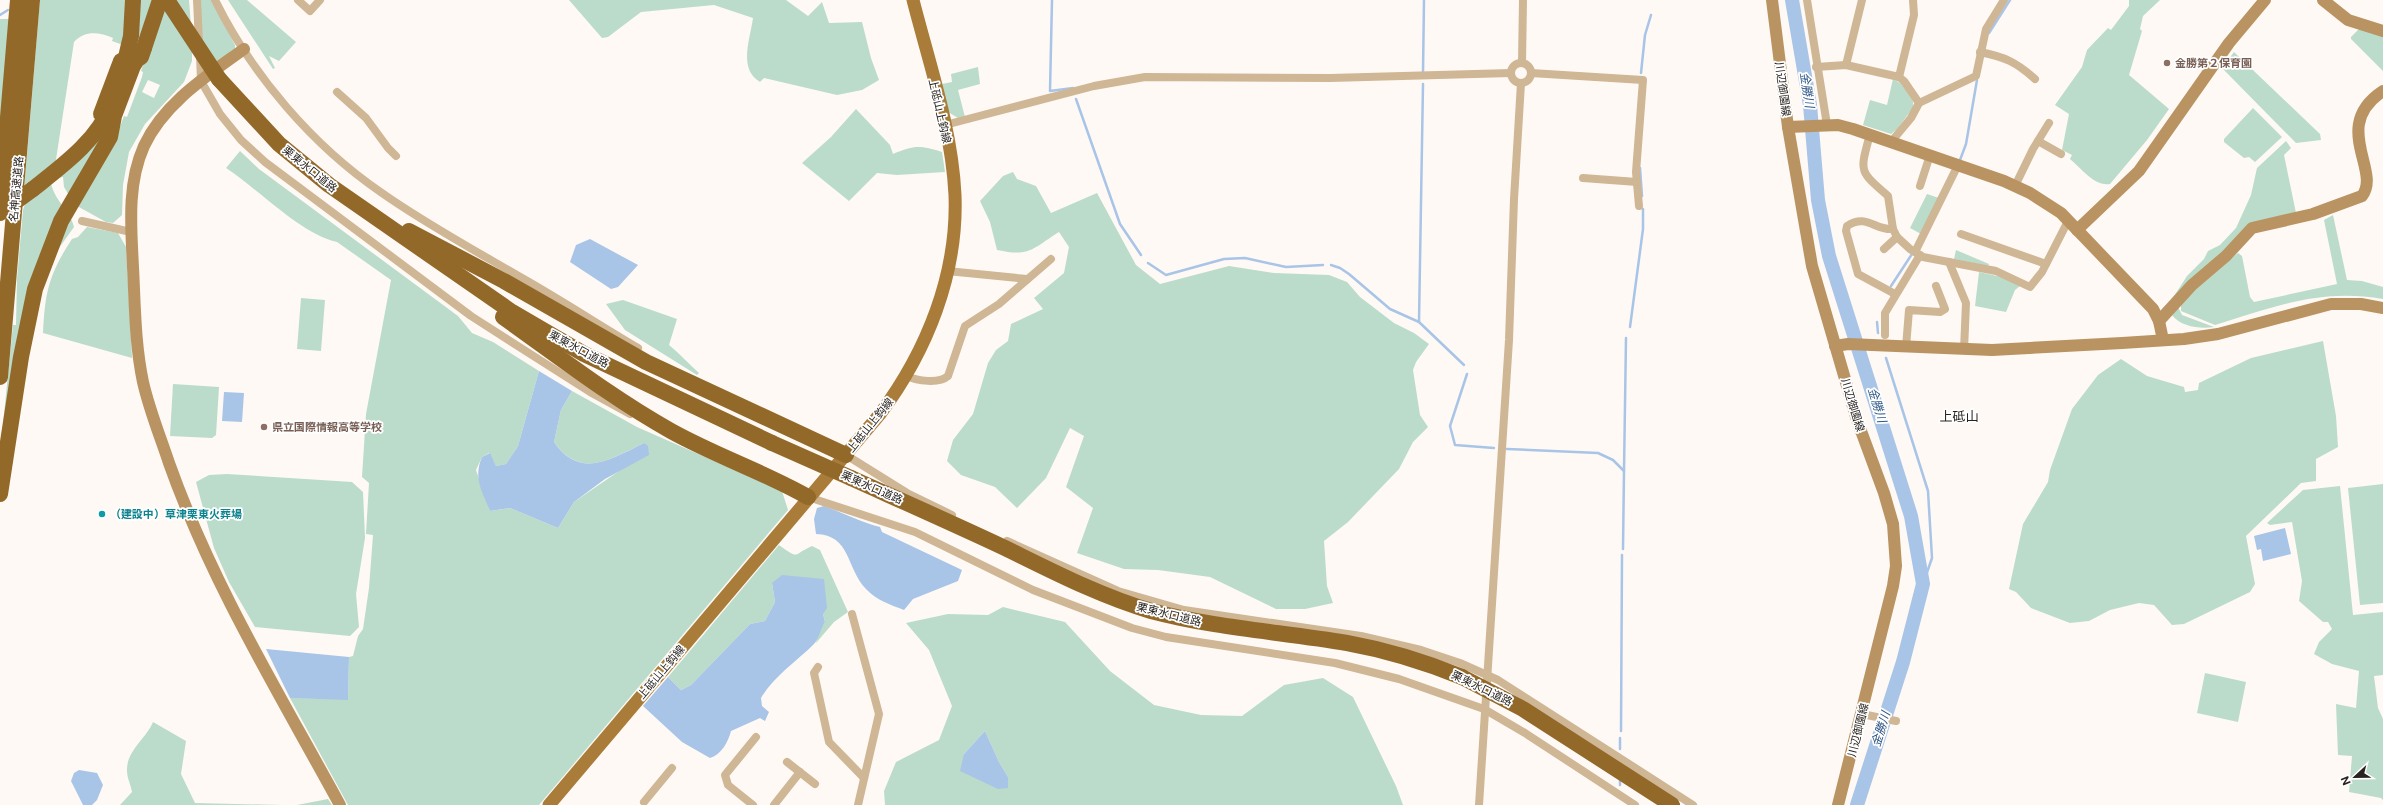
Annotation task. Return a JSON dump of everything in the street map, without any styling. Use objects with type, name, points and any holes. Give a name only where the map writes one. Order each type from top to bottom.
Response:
[{"type":"highway","name":"名神高速道路","points":[[0,212],[18,0]]},
{"type":"highway","name":"名神高速道路","points":[[0,377],[32,0]]},
{"type":"highway","points":[[0,494],[21,357],[35,289],[61,221],[110,137],[114,116],[133,66],[138,42],[133,0]]},
{"type":"highway","points":[[0,212],[33,190],[63,165],[93,134],[108,113],[125,67],[160,0]]},
{"type":"highway","name":"栗東水口道路","points":[[168,0],[219,79],[279,144],[350,201],[512,312],[584,354],[772,443],[1077,582],[1150,610],[1246,630],[1347,643],[1376,649],[1433,666],[1462,677],[1523,709],[1672,805]]},
{"type":"highway","points":[[350,201],[504,281],[640,358],[846,455]]},
{"type":"highway","points":[[350,201],[465,290],[556,355],[671,431],[786,484],[808,497]]},
{"type":"main road","name":"上砥山上鈎線","points":[[549,805],[808,497],[880,414],[907,376],[935,317],[947,271],[952,238],[955,195],[945,126],[913,0]]},
{"type":"street","points":[[197,0],[201,81],[220,114],[241,140],[277,172],[471,316],[590,392],[625,412],[671,431]]},
{"type":"street","points":[[215,0],[244,49],[277,94],[315,137],[380,192],[422,220],[673,369],[682,379]]},
{"type":"street","points":[[298,0],[310,11],[320,0]]},
{"type":"street","points":[[1522,63],[1523,0]]},
{"type":"street","name":"川辺御園線","points":[[1772,0],[1794,127],[1812,266],[1838,346],[1856,420],[1884,493],[1894,524],[1896,566],[1893,586],[1838,805]]},
{"type":"street","points":[[1807,0],[1826,125]]},
{"type":"street","points":[[1846,65],[1862,0]]},
{"type":"street","points":[[1899,77],[1914,16],[1913,0]]},
{"type":"street","points":[[1891,142],[1911,118],[1919,104],[1976,76],[1986,29],[2004,0]]},
{"type":"street","points":[[2077,230],[2139,171],[2229,43],[2265,0]]},
{"type":"street","points":[[2323,0],[2348,20],[2383,31]]},
{"type":"street","points":[[244,49],[201,81],[165,113],[144,147],[135,171],[131,196],[131,232],[140,363],[154,421],[179,492],[205,556],[340,805]]},
{"type":"street","points":[[1980,52],[2001,56],[2019,64],[2035,79]]},
{"type":"street","points":[[1522,63],[1528,66],[1531,73],[1528,80],[1521,83],[1513,79],[1511,73],[1514,66],[1522,63]]},
{"type":"street","points":[[1816,67],[1846,65],[1899,77],[1904,80],[1919,104]]},
{"type":"street","points":[[945,126],[1094,86],[1137,78],[1416,76],[1511,73]]},
{"type":"street","points":[[1531,73],[1643,80],[1637,182],[1639,206]]},
{"type":"street","points":[[1479,805],[1486,675],[1509,340],[1514,200],[1521,83]]},
{"type":"street","points":[[2159,321],[2192,285],[2226,256],[2252,228],[2313,214],[2362,196],[2367,183],[2358,139],[2360,120],[2371,102],[2383,91]]},
{"type":"street","points":[[337,92],[366,118],[388,148],[396,156]]},
{"type":"street","points":[[2015,186],[2049,123]]},
{"type":"street","points":[[1794,127],[1838,125],[1870,134],[1930,155],[2015,186],[2030,193],[2061,214],[2153,309],[2159,321],[2163,340]]},
{"type":"street","points":[[1870,134],[1862,163],[1865,176],[1888,196],[1893,229],[1897,238],[1918,253],[1949,262],[1996,271],[2030,287],[2046,264],[2068,221]]},
{"type":"street","points":[[2038,141],[2061,154]]},
{"type":"street","points":[[1920,186],[1930,155]]},
{"type":"street","points":[[1885,335],[1885,313],[1918,253],[1958,165]]},
{"type":"street","points":[[1582,178],[1637,182]]},
{"type":"street","points":[[1893,229],[1886,230],[1865,220],[1852,223],[1847,226],[1846,231],[1858,274],[1895,294]]},
{"type":"street","points":[[82,221],[131,232]]},
{"type":"street","points":[[1962,234],[2046,264]]},
{"type":"street","points":[[1884,249],[1897,238]]},
{"type":"street","points":[[907,376],[915,380],[943,380],[948,376],[964,326],[999,304],[1051,259]]},
{"type":"street","points":[[1949,262],[1966,303],[1964,350]]},
{"type":"street","points":[[947,271],[1027,279]]},
{"type":"street","points":[[1906,347],[1909,310],[1940,312],[1945,309],[1936,286]]},
{"type":"street","points":[[1838,346],[1872,345],[1992,350],[2163,340],[2218,334],[2331,304],[2361,304],[2383,308]]},
{"type":"street","points":[[846,455],[907,493],[1118,591],[1184,610],[1244,620],[1312,627],[1368,637],[1421,650],[1460,663],[1498,680],[1693,805]]},
{"type":"street","points":[[808,497],[914,532],[1033,590],[1132,628],[1166,637],[1335,663],[1399,679],[1484,709],[1525,733],[1635,805]]},
{"type":"street","points":[[852,614],[880,714],[858,805]]},
{"type":"street","points":[[818,667],[814,673],[829,742],[864,778]]},
{"type":"street","points":[[1862,714],[1896,722]]},
{"type":"street","points":[[754,805],[728,785],[725,775],[756,737]]},
{"type":"street","points":[[787,762],[815,784]]},
{"type":"street","points":[[644,804],[672,768]]},
{"type":"street","points":[[774,805],[800,772]]},
{"type":"green space","points":[[40,0],[129,0],[123,45],[112,41],[113,38],[97,33],[83,35],[74,42],[55,166],[24,190]]},
{"type":"green space","points":[[137,0],[156,0],[142,42],[134,37]]},
{"type":"green space","points":[[175,0],[189,0],[191,26]]},
{"type":"green space","points":[[201,0],[212,0],[235,45],[235,49],[216,64],[201,43]]},
{"type":"green space","points":[[228,0],[247,0],[296,42],[279,61],[269,56],[275,68],[273,69]]},
{"type":"green space","points":[[569,0],[786,0],[808,16],[822,2],[829,23],[862,22],[871,58],[879,80],[862,90],[837,95],[764,78],[760,82],[749,70],[747,62],[748,44],[753,18],[714,5],[641,12],[608,37],[602,38]]},
{"type":"green space","points":[[2129,0],[2160,0],[2143,16],[2140,29],[2142,31],[2129,75],[2169,109],[2147,140],[2110,184],[2104,184],[2099,183],[2088,176],[2070,159],[2072,155],[2062,150],[2069,114],[2055,105],[2082,67],[2087,50],[2108,28],[2111,30],[2129,6]]},
{"type":"green space","points":[[164,3],[192,50],[192,61],[184,82],[145,124],[129,152],[123,185],[122,215],[113,223],[106,222],[77,206],[116,137],[124,116],[127,117],[142,77],[143,72],[141,71]],"holes":[[[148,80],[160,85],[154,98],[142,92]]]},
{"type":"green space","points":[[0,19],[10,19],[0,130]]},
{"type":"green space","points":[[2359,29],[2383,36],[2383,71],[2351,39],[2351,37]]},
{"type":"green space","points":[[2234,52],[2320,134],[2321,140],[2296,143],[2222,68]]},
{"type":"green space","points":[[978,67],[980,84],[958,90],[965,117],[958,118],[948,112],[942,84],[952,82],[951,74]]},
{"type":"green space","points":[[1893,79],[1902,84],[1913,101],[1913,108],[1897,129],[1891,134],[1863,125],[1870,100],[1887,105]]},
{"type":"green space","points":[[2253,108],[2282,137],[2255,162],[2249,157],[2244,158],[2224,142],[2224,139]]},
{"type":"green space","points":[[856,109],[890,145],[893,154],[917,147],[942,152],[945,172],[897,175],[877,173],[849,201],[802,163],[831,137]]},
{"type":"green space","points":[[103,134],[70,197],[64,187],[63,177],[53,179]]},
{"type":"green space","points":[[2286,141],[2291,148],[2284,155],[2296,213],[2238,237],[2167,307],[2187,276],[2204,259],[2208,251],[2220,245],[2236,228],[2251,195],[2257,168]]},
{"type":"green space","points":[[240,151],[259,169],[458,316],[472,333],[493,342],[539,371],[518,446],[506,464],[496,466],[489,453],[482,457],[476,470],[490,511],[510,508],[558,528],[574,502],[625,467],[644,443],[608,460],[596,463],[585,463],[564,454],[554,442],[561,410],[572,391],[637,427],[782,491],[788,510],[539,805],[348,805],[290,698],[348,699],[349,657],[353,656],[358,636],[363,629],[369,588],[373,535],[366,534],[369,483],[362,477],[366,414],[391,280],[337,242],[323,238],[295,221],[226,168]]},
{"type":"green space","points":[[1013,172],[1017,179],[1036,186],[1051,213],[1097,193],[1136,265],[1160,284],[1229,266],[1274,273],[1329,275],[1347,282],[1360,297],[1394,323],[1414,333],[1429,344],[1416,362],[1413,370],[1420,415],[1428,427],[1413,442],[1399,469],[1348,522],[1324,541],[1327,586],[1333,603],[1305,609],[1276,609],[1210,577],[1158,570],[1124,569],[1077,553],[1093,508],[1066,487],[1084,436],[1070,428],[1046,478],[1017,508],[995,487],[961,475],[947,461],[953,440],[973,414],[988,363],[996,350],[1008,341],[1011,324],[1043,309],[1034,298],[1064,273],[1069,247],[1059,232],[1036,247],[1024,252],[1017,253],[997,250],[990,222],[980,201],[1003,176]]},
{"type":"green space","points":[[51,183],[55,195],[70,216],[74,227],[59,248],[47,270],[3,424],[13,325],[16,325],[17,279],[23,210],[26,201]]},
{"type":"green space","points":[[1927,194],[1939,198],[1921,234],[1910,228]]},
{"type":"green space","points":[[2333,215],[2347,280],[2362,281],[2383,287],[2383,299],[2360,296],[2338,296],[2298,301],[2215,325],[2181,311],[2181,303],[2194,289],[2238,253],[2242,256],[2250,297],[2254,302],[2337,284],[2324,220]]},
{"type":"green space","points":[[87,227],[118,233],[126,247],[132,358],[43,333],[47,294],[53,273],[72,239],[78,237]]},
{"type":"green space","points":[[1956,250],[1989,264],[1988,266],[1954,259]]},
{"type":"green space","points":[[1979,272],[2002,277],[2020,286],[2015,290],[2006,312],[1975,306]]},
{"type":"green space","points":[[301,298],[325,300],[321,351],[297,349]]},
{"type":"green space","points":[[623,300],[677,319],[669,345],[699,373],[697,375],[625,330],[606,304]]},
{"type":"green space","points":[[2178,307],[2182,315],[2214,327],[2203,328],[2186,325],[2180,322],[2172,315]]},
{"type":"green space","points":[[2323,341],[2336,416],[2338,447],[2316,459],[2316,481],[2301,483],[2246,536],[2255,584],[2250,592],[2184,624],[2172,625],[2154,605],[2139,603],[2110,610],[2089,621],[2070,623],[2031,608],[2016,592],[2009,589],[2023,524],[2048,482],[2050,470],[2072,409],[2098,375],[2121,359],[2147,376],[2184,387],[2185,392],[2198,390],[2199,383],[2251,358]]},
{"type":"green space","points":[[173,384],[219,387],[216,435],[212,438],[170,436]]},
{"type":"green space","points":[[227,474],[352,482],[363,492],[365,538],[356,594],[359,627],[350,636],[255,627],[229,582],[214,548],[196,482],[209,475]]},
{"type":"green space","points":[[2383,484],[2383,603],[2360,605],[2348,488]]},
{"type":"green space","points":[[2340,486],[2353,615],[2383,612],[2383,675],[2374,676],[2378,708],[2383,719],[2383,800],[2381,798],[2349,792],[2352,756],[2338,755],[2336,704],[2356,708],[2359,671],[2332,664],[2314,654],[2319,642],[2332,629],[2328,622],[2323,622],[2299,601],[2302,581],[2292,522],[2270,525],[2267,523],[2303,490]]},
{"type":"green space","points":[[779,545],[793,554],[798,554],[812,546],[820,550],[848,612],[834,622],[816,643],[818,632],[825,622],[823,614],[824,579],[772,583],[775,602],[765,621],[750,624],[691,685],[681,690],[668,677]]},
{"type":"green space","points":[[1003,607],[1065,622],[1110,671],[1154,705],[1201,715],[1242,716],[1284,685],[1323,678],[1353,697],[1396,786],[1403,805],[885,805],[884,791],[896,762],[939,740],[952,706],[929,650],[906,623],[948,614],[988,615]],"holes":[[[985,731],[999,762],[1008,777],[964,754]]]},
{"type":"green space","points":[[2205,673],[2246,682],[2238,722],[2197,713]]},
{"type":"green space","points":[[153,722],[186,741],[181,774],[195,803],[283,805],[120,805],[132,792],[127,774],[130,757]]},
{"type":"green space","points":[[328,799],[332,805],[297,805]]},
{"type":"water","points":[[590,239],[638,265],[618,287],[611,289],[570,262],[576,245]]},
{"type":"water","points":[[539,371],[572,391],[561,410],[554,442],[564,454],[574,460],[585,463],[596,463],[620,455],[644,443],[648,446],[649,455],[605,479],[574,502],[558,528],[510,508],[490,511],[478,478],[479,465],[482,457],[490,453],[496,466],[506,464],[518,446]]},
{"type":"water","points":[[224,392],[244,393],[242,422],[222,421]]},
{"type":"water","points":[[824,506],[880,527],[882,532],[962,570],[958,581],[913,599],[904,610],[879,599],[870,593],[860,581],[842,546],[836,540],[827,536],[816,534],[814,519],[817,508]]},
{"type":"water","points":[[2285,528],[2291,554],[2263,561],[2261,549],[2257,550],[2254,536]]},
{"type":"water","points":[[782,575],[824,579],[827,608],[823,614],[825,622],[814,644],[772,683],[761,698],[762,706],[769,712],[765,721],[760,718],[731,731],[721,751],[710,758],[682,742],[643,706],[668,677],[681,690],[691,685],[750,624],[765,621],[775,602],[772,583]]},
{"type":"water","points":[[266,649],[349,657],[348,700],[290,698]]},
{"type":"water","points":[[985,731],[999,762],[1008,777],[1008,788],[998,789],[960,771],[964,754]]},
{"type":"water","points":[[79,770],[97,773],[103,785],[97,800],[92,805],[83,805],[71,781],[74,773]]},
{"type":"waterway","points":[[1052,0],[1050,91],[1073,88]]},
{"type":"waterway","points":[[1423,73],[1424,0]]},
{"type":"waterway","name":"金勝川","points":[[1792,0],[1810,105],[1818,200],[1829,256],[1911,516],[1923,584],[1903,662],[1857,805]]},
{"type":"waterway","points":[[1989,33],[2010,0]]},
{"type":"waterway","points":[[0,15],[8,10]]},
{"type":"waterway","points":[[1641,73],[1645,35],[1651,15]]},
{"type":"waterway","points":[[1960,160],[1966,144],[1977,80]]},
{"type":"waterway","points":[[1419,322],[1423,84]]},
{"type":"waterway","points":[[1076,99],[1120,224],[1141,255]]},
{"type":"waterway","points":[[1640,168],[1642,196]]},
{"type":"waterway","points":[[1630,327],[1643,229],[1643,209]]},
{"type":"waterway","points":[[1891,286],[1912,254]]},
{"type":"waterway","points":[[1148,263],[1166,275],[1224,259],[1245,258],[1286,267],[1323,265]]},
{"type":"waterway","points":[[1331,265],[1340,268],[1349,274],[1390,309],[1419,322],[1464,365]]},
{"type":"waterway","points":[[1877,322],[1878,333]]},
{"type":"waterway","points":[[1624,471],[1626,338]]},
{"type":"waterway","points":[[1886,358],[1928,491],[1932,558],[1923,584]]},
{"type":"waterway","points":[[1467,374],[1450,426],[1455,445],[1494,448]]},
{"type":"waterway","points":[[1507,449],[1598,453],[1613,460],[1624,471],[1623,549]]},
{"type":"waterway","points":[[1621,731],[1622,555]]},
{"type":"waterway","points":[[1620,738],[1620,749]]},
{"type":"waterway","points":[[1620,778],[1620,785]]},
{"type":"place","name":"金勝第２保育園","points":[[2167,63]]},
{"type":"place","name":"県立国際情報高等学校","points":[[264,427]]},
{"type":"place","name":"（建設中）草津栗東火葬場","points":[[102,514]]},
{"type":"district","name":"上砥山","points":[[1959,416]]}]
